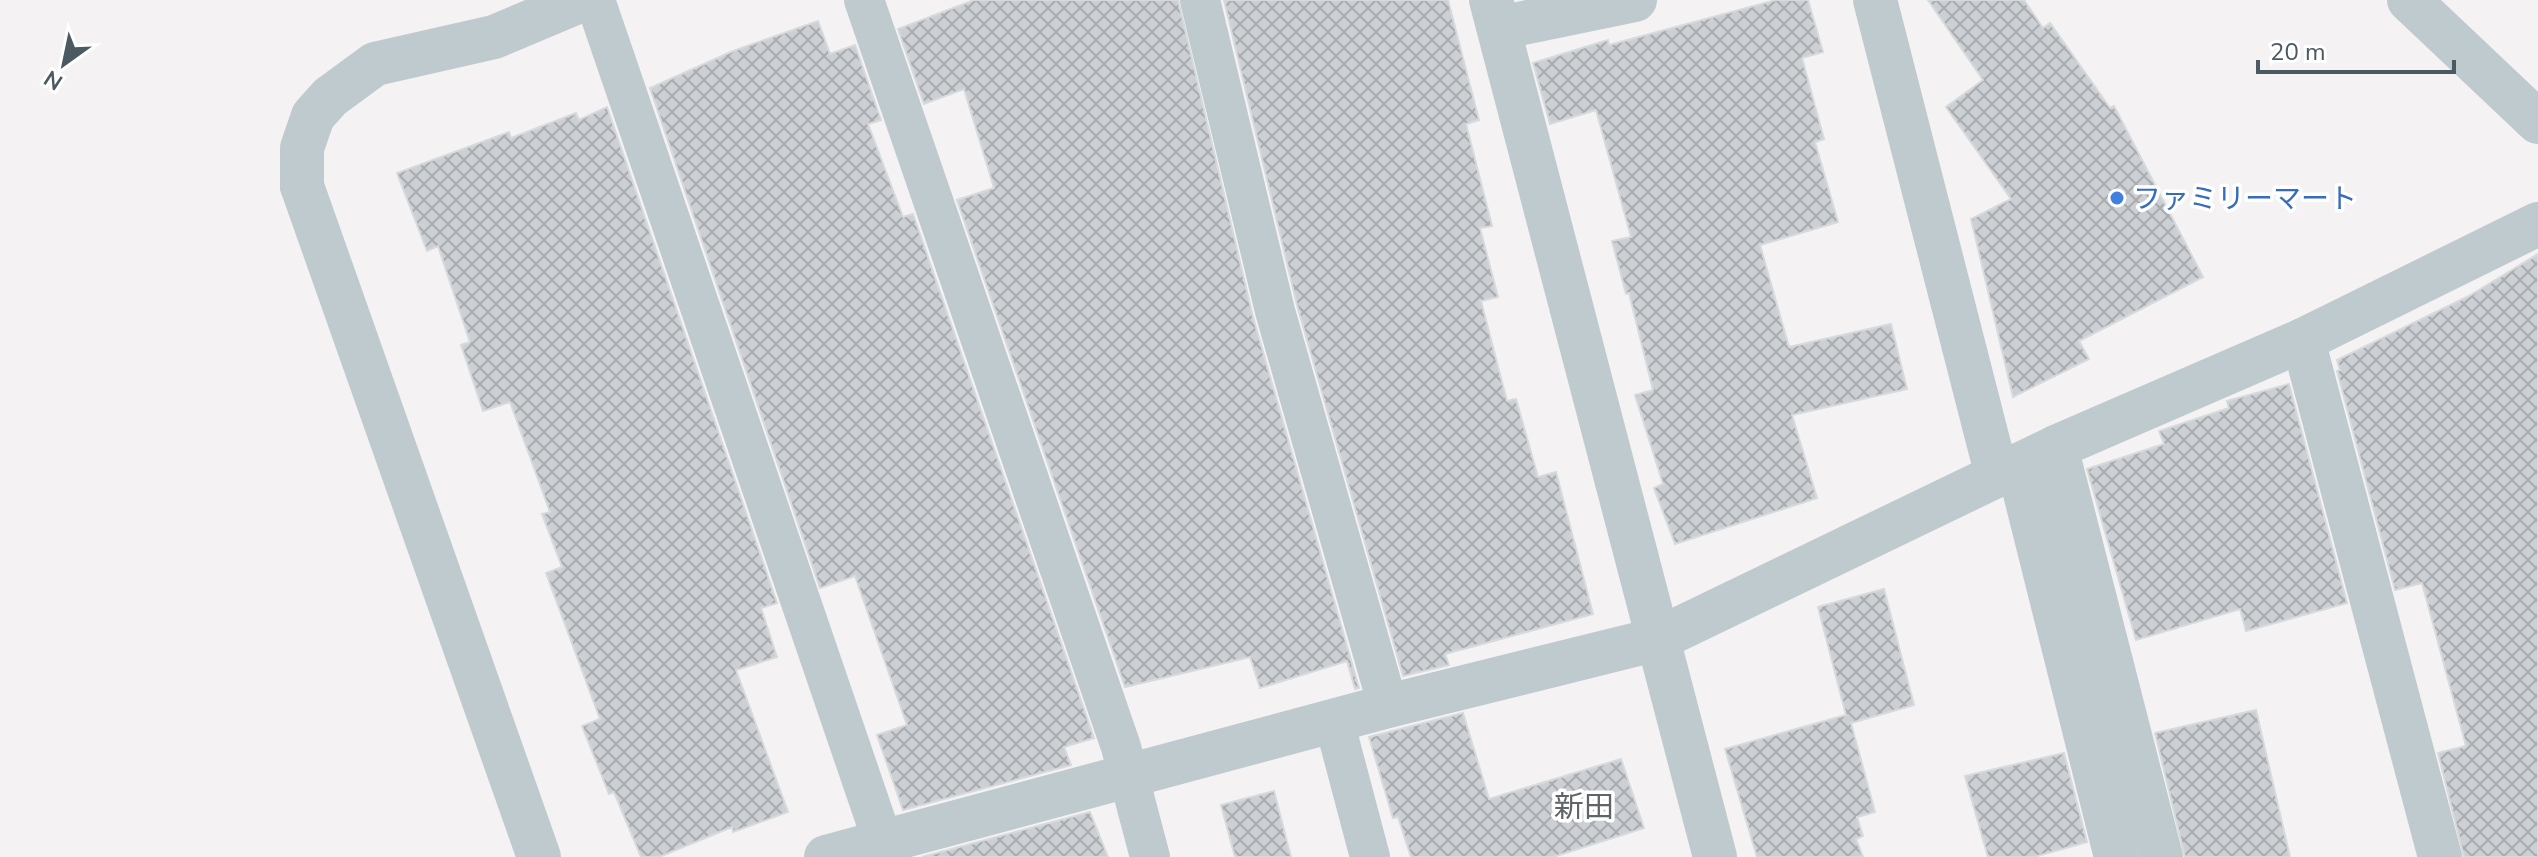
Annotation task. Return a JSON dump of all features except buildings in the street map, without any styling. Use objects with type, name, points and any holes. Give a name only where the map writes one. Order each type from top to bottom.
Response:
[{"type":"street","points":[[539,857],[302,186],[302,148],[313,116],[330,97],[375,64],[494,37],[582,0]]},
{"type":"street","points":[[1635,0],[1495,14],[1715,857]]},
{"type":"street","points":[[1875,0],[2024,462],[2161,857]]},
{"type":"street","points":[[2409,0],[2538,122]]},
{"type":"street","points":[[826,857],[907,844],[1388,706],[1658,639],[2024,462],[2303,340],[2538,224]]},
{"type":"street","points":[[2303,340],[2440,857]]},
{"type":"street","points":[[2024,462],[2116,857]]},
{"type":"lane","points":[[595,0],[907,844]]},
{"type":"lane","points":[[864,0],[1131,778],[1150,857]]},
{"type":"lane","points":[[1200,0],[1275,311],[1388,706]]},
{"type":"lane","points":[[1334,721],[1370,857]]},
{"type":"place","name":"ファミリーマート","points":[[2117,198]]},
{"type":"district","name":"新田","points":[[1584,807]]}]
